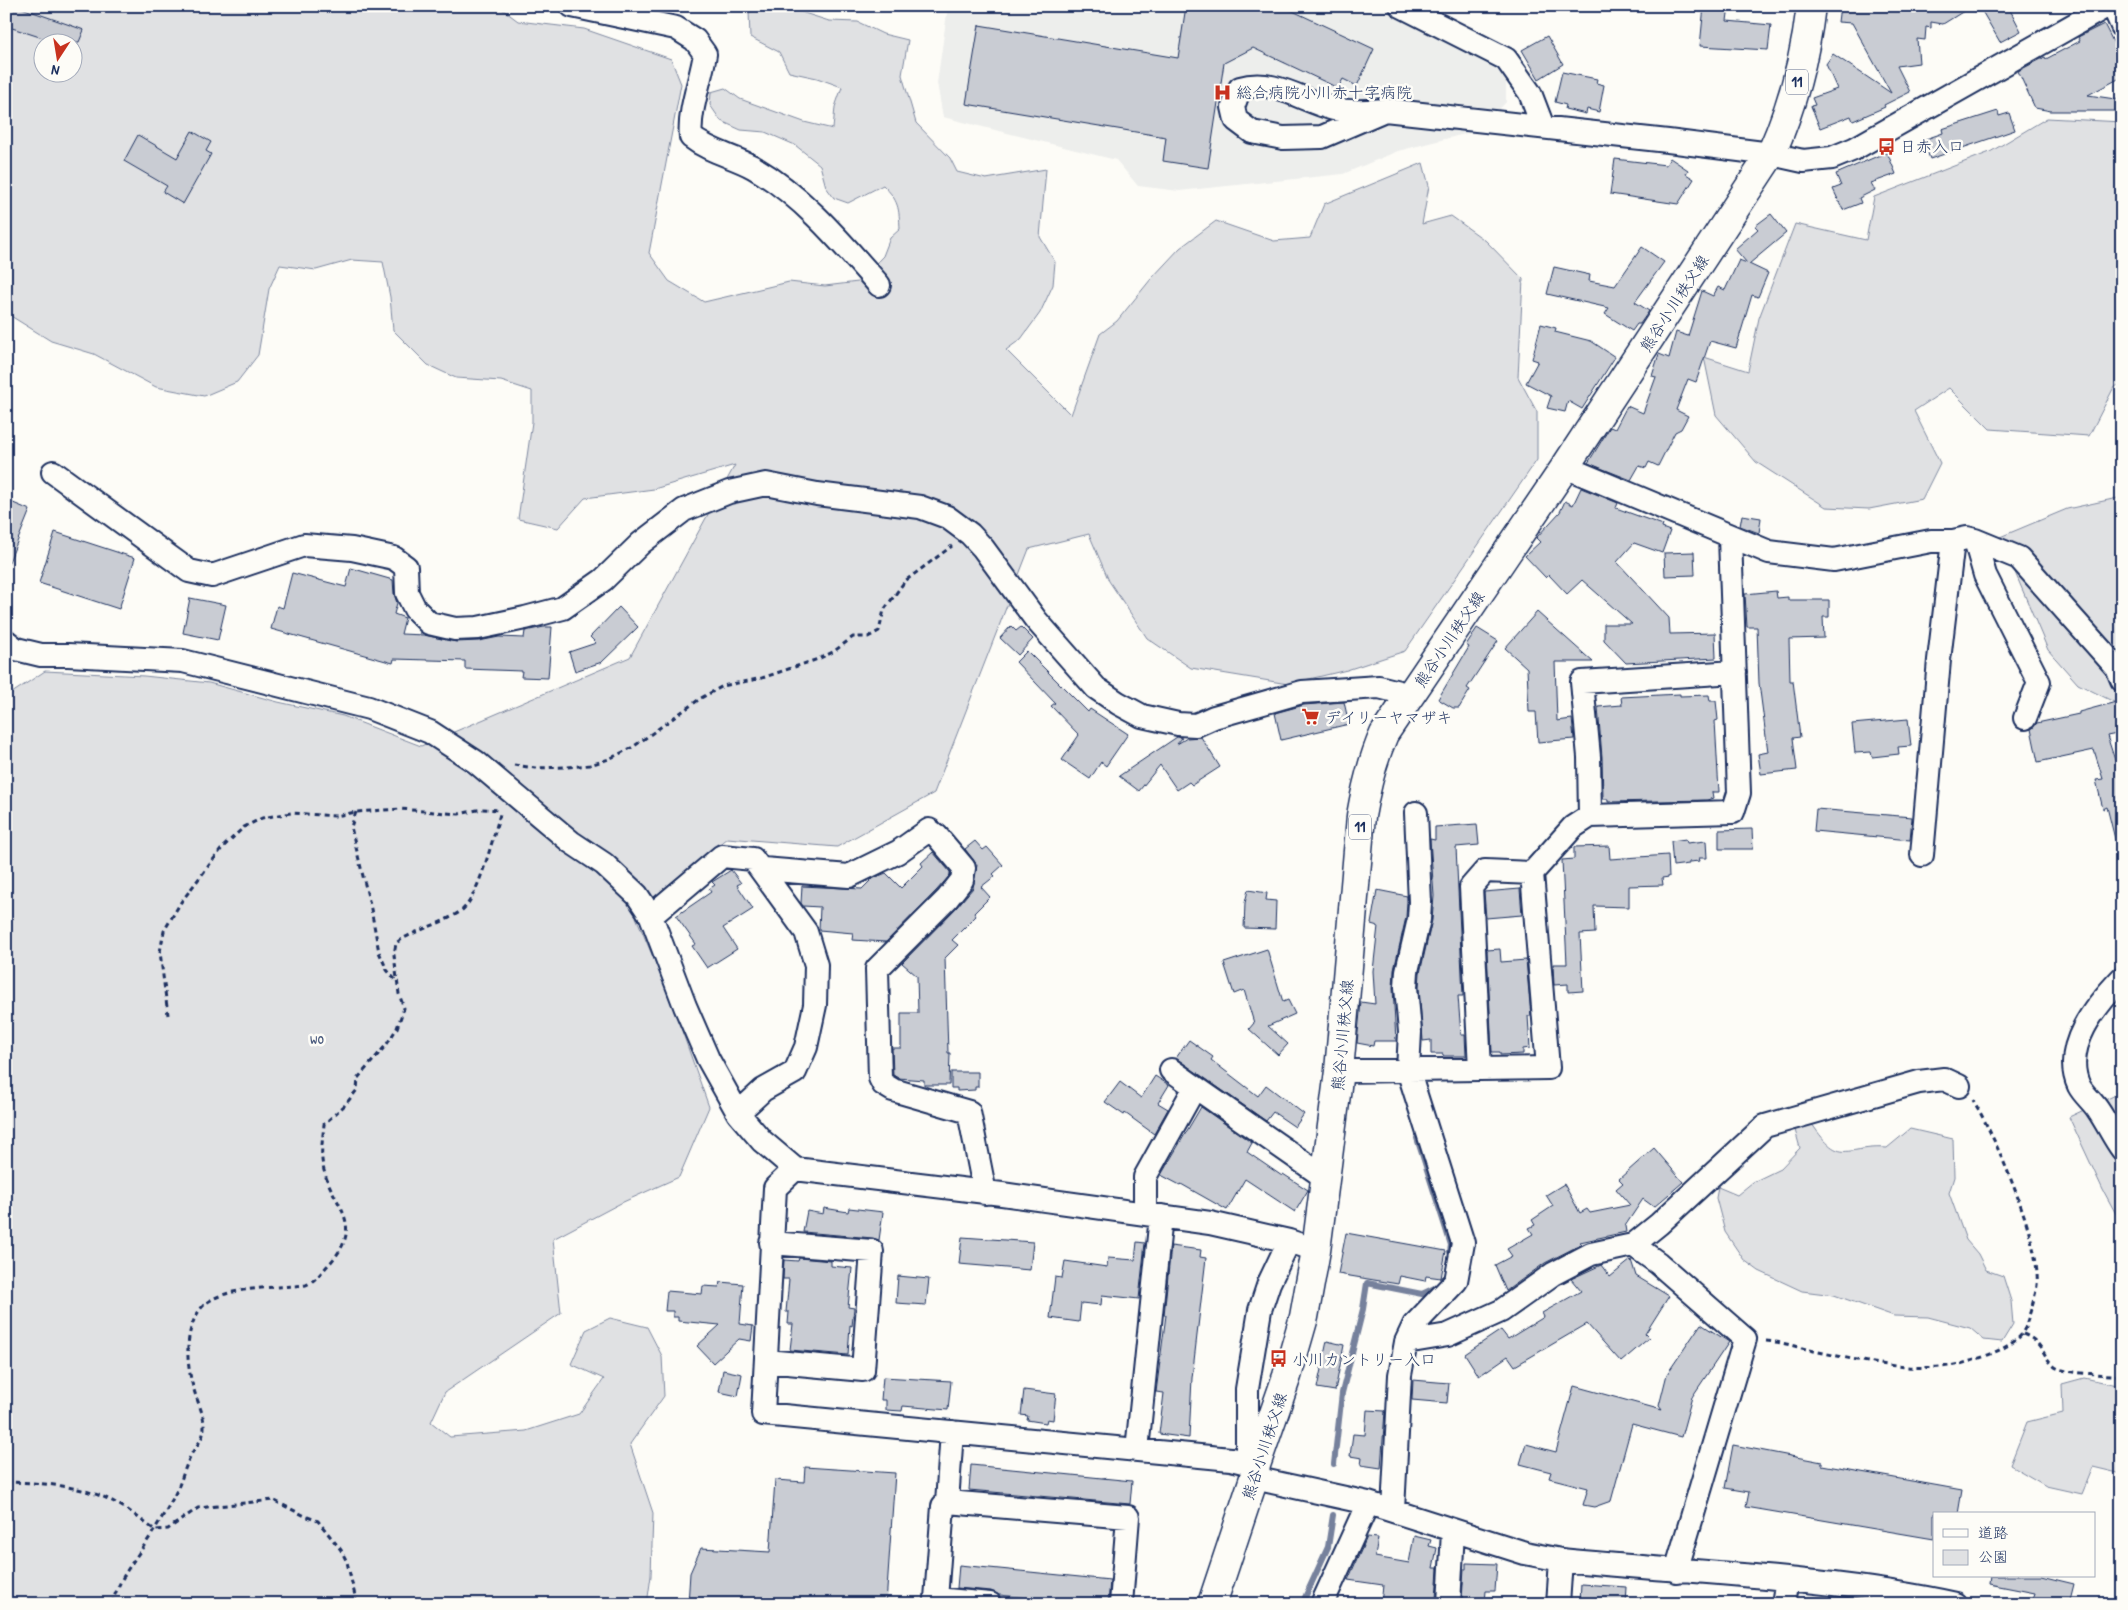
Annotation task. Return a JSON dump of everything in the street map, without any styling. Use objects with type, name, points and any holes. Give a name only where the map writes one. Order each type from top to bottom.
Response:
[{"type":"main road","name":"熊谷小川秩父線","points":[[1212,1604],[1252,1468],[1288,1376],[1302,1325],[1327,1179],[1339,1072],[1362,816],[1366,783],[1373,760],[1384,734],[1410,694],[1566,467],[1772,154],[1786,121],[1800,73],[1811,6]]},
{"type":"street","points":[[572,6],[676,28],[695,40],[705,54],[702,76],[690,125],[691,138],[701,145],[753,167],[794,197],[837,238],[879,285]]},
{"type":"street","points":[[1401,6],[1506,58],[1530,92],[1543,128]]},
{"type":"street","points":[[1385,110],[1322,137],[1283,138],[1252,132],[1236,120],[1233,107],[1240,88],[1249,86],[1277,87],[1334,109],[1359,112],[1385,110],[1772,154],[1803,161],[1832,158],[1854,149],[2107,6]]},
{"type":"street","points":[[2113,6],[2122,26]]},
{"type":"street","points":[[1566,467],[1769,552],[1834,560],[1931,541],[1953,541],[1967,538],[1975,540],[2019,558],[2117,668],[2122,680]]},
{"type":"street","points":[[53,472],[189,571],[212,576],[304,545],[352,548],[394,558],[406,567],[407,593],[415,608],[429,623],[455,629],[478,628],[563,608],[603,580],[642,544],[684,510],[729,492],[766,484],[818,494],[920,507],[947,517],[970,534],[983,548],[1036,620],[1096,688],[1118,704],[1142,716],[1178,724],[1196,725],[1214,717],[1302,692],[1379,687],[1410,694]]},
{"type":"street","points":[[1339,1072],[1548,1068],[1532,874],[1572,827],[1590,816],[1733,812],[1739,793],[1730,537]]},
{"type":"street","points":[[1975,540],[1985,575],[2039,682],[2025,718]]},
{"type":"street","points":[[1922,855],[1939,660],[1953,541]]},
{"type":"street","points":[[6,641],[16,649],[41,656],[68,655],[183,661],[369,708],[430,732],[476,762],[571,842],[604,864],[637,895],[651,916],[685,1006],[708,1059],[738,1113],[762,1141],[795,1169],[1210,1223],[1289,1241],[1316,1250]]},
{"type":"street","points":[[1590,816],[1589,757],[1582,682],[1735,672]]},
{"type":"street","points":[[1393,1510],[1400,1376],[1406,1342],[1414,1325],[1456,1281],[1463,1243],[1408,1070],[1410,1032],[1406,987],[1407,972],[1419,919],[1420,902],[1416,813]]},
{"type":"street","points":[[763,869],[850,876],[898,852],[929,830],[937,836],[964,868],[962,880],[947,899],[877,969],[880,1078],[883,1084],[893,1090],[969,1112],[985,1193]]},
{"type":"street","points":[[651,916],[722,856],[753,859],[763,869],[806,932],[816,966],[815,1005],[806,1047],[795,1072],[763,1090],[738,1113]]},
{"type":"street","points":[[1480,1069],[1471,887],[1485,871],[1532,874]]},
{"type":"street","points":[[2122,978],[2107,993],[2085,1025],[2074,1063],[2080,1086],[2099,1110],[2122,1149]]},
{"type":"street","points":[[1171,1070],[1327,1179]]},
{"type":"street","points":[[1406,1342],[1448,1335],[1501,1311],[1553,1274],[1591,1254],[1633,1245],[1659,1224],[1765,1126],[1919,1082],[1944,1079],[1959,1086]]},
{"type":"street","points":[[1137,1450],[1153,1215],[1145,1177],[1195,1087]]},
{"type":"street","points":[[795,1169],[776,1188],[771,1242],[763,1414],[1137,1450],[1252,1468],[1393,1510],[1525,1553],[1560,1560],[1787,1579],[1881,1590],[1956,1604]]},
{"type":"street","points":[[1252,1468],[1247,1389],[1260,1310],[1269,1283],[1289,1241]]},
{"type":"street","points":[[766,1361],[863,1370],[872,1251],[771,1242]]},
{"type":"street","points":[[1633,1245],[1658,1263],[1745,1339],[1676,1571]]},
{"type":"street","points":[[952,1432],[947,1502],[943,1506],[936,1599],[990,1604]]},
{"type":"street","points":[[947,1502],[1128,1517],[1121,1604]]},
{"type":"street","points":[[1322,1604],[1368,1503]]},
{"type":"street","points":[[1449,1604],[1453,1531]]},
{"type":"street","points":[[1558,1604],[1560,1560]]},
{"type":"street","points":[[1782,1604],[1787,1579]]},
{"type":"path","points":[[476,762],[534,768],[590,765],[609,759],[633,747],[701,698],[723,686],[762,678],[818,659],[834,652],[853,637],[868,637],[879,631],[884,610],[906,581],[970,534]]},
{"type":"path","points":[[168,1015],[160,952],[164,931],[181,902],[223,847],[244,827],[262,818],[291,813],[336,816],[356,812],[400,809],[459,814]]},
{"type":"path","points":[[112,1604],[116,1587],[155,1530],[176,1492],[192,1454],[203,1436],[205,1421],[193,1388],[188,1358],[190,1334],[195,1319],[202,1307],[214,1298],[237,1292],[306,1285],[313,1282],[335,1257],[344,1239],[347,1222],[322,1165],[324,1124],[345,1105],[357,1090],[358,1078],[387,1044],[397,1028],[404,1008],[394,955],[396,943],[410,933],[436,925],[463,910],[476,889],[501,810]]},
{"type":"path","points":[[356,812],[351,827],[372,909],[379,952],[387,970],[398,982]]},
{"type":"path","points":[[1745,1339],[1782,1342],[1811,1350],[1884,1364],[1913,1367],[1950,1366],[1974,1360],[2008,1347],[2023,1334],[2037,1285],[2030,1240],[2008,1172],[1991,1134],[1969,1094],[1959,1086]]},
{"type":"path","points":[[2023,1334],[2036,1339],[2056,1367],[2065,1371],[2122,1376]]},
{"type":"path","points":[[6,1482],[48,1483],[88,1493],[116,1503],[155,1530],[168,1528],[198,1508],[273,1500],[305,1516],[318,1520],[341,1550],[347,1562],[357,1604]]},
{"type":"shaded area","name":"総合病院小川赤十字病院","points":[[948,6],[1381,6],[1448,44],[1489,57],[1506,81],[1506,102],[1480,130],[1398,151],[1343,174],[1179,191],[1138,186],[1116,160],[943,117],[937,83]]},
{"type":"green space","name":"wo","points":[[6,6],[498,6],[518,21],[584,29],[671,59],[681,84],[649,253],[669,281],[704,302],[789,282],[825,286],[858,282],[883,256],[890,238],[900,229],[897,205],[883,185],[848,203],[834,198],[826,187],[820,165],[795,145],[765,132],[741,130],[721,121],[710,105],[711,92],[725,88],[740,99],[804,122],[833,129],[835,107],[842,87],[817,78],[789,72],[779,52],[750,37],[749,12],[777,8],[801,12],[829,21],[858,22],[883,34],[908,40],[902,75],[916,123],[950,158],[957,172],[986,179],[1046,169],[1040,237],[1055,262],[1053,285],[1040,313],[1021,339],[1006,350],[1071,415],[1100,334],[1117,321],[1151,279],[1180,248],[1216,221],[1274,241],[1310,238],[1324,204],[1423,163],[1429,186],[1422,224],[1451,216],[1486,241],[1523,279],[1518,377],[1537,412],[1537,460],[1405,651],[1347,670],[1288,684],[1191,668],[1147,638],[1109,581],[1089,534],[1029,549],[934,793],[837,847],[727,838],[663,889],[636,917],[670,997],[709,1107],[679,1177],[621,1203],[553,1239],[561,1313],[445,1392],[431,1422],[450,1437],[526,1431],[579,1414],[604,1379],[571,1364],[586,1330],[610,1318],[647,1327],[662,1356],[664,1396],[630,1444],[653,1513],[651,1576],[647,1604],[6,1604],[6,697],[45,671],[144,676],[209,683],[278,702],[343,716],[421,746],[630,657],[735,465],[654,489],[585,498],[558,528],[518,519],[532,422],[532,391],[501,381],[456,378],[428,365],[393,330],[390,297],[383,262],[352,260],[316,270],[280,265],[269,289],[258,355],[237,382],[204,396],[156,387],[94,354],[51,341],[6,313]]},
{"type":"green space","points":[[2047,118],[2122,122],[2122,384],[2114,387],[2089,436],[1990,429],[1949,388],[1914,411],[1940,463],[1922,499],[1869,509],[1826,507],[1756,462],[1716,415],[1704,357],[1748,371],[1759,318],[1795,224],[1866,240],[1874,197],[1990,152]]},
{"type":"green space","points":[[2122,497],[2122,706],[2078,684],[2048,650],[2000,537],[2067,509]]},
{"type":"green space","points":[[2122,1092],[2122,1225],[2103,1190],[2069,1117]]},
{"type":"green space","points":[[1812,1124],[1830,1146],[1845,1151],[1887,1148],[1910,1129],[1953,1139],[1954,1177],[1949,1193],[1966,1240],[1978,1254],[1986,1270],[2003,1276],[2011,1301],[2013,1324],[2002,1342],[1984,1340],[1970,1328],[1928,1317],[1894,1316],[1834,1295],[1802,1291],[1759,1271],[1744,1260],[1725,1232],[1716,1198],[1718,1187],[1737,1195],[1753,1182],[1780,1169],[1800,1148],[1795,1130]]},
{"type":"green space","points":[[2084,1378],[2122,1386],[2122,1474],[2093,1467],[2082,1494],[2046,1486],[2010,1465],[2027,1422],[2063,1413],[2062,1384]]},
{"type":"building","points":[[6,6],[16,6],[84,30],[82,35],[82,32],[32,32],[32,34],[6,26]]},
{"type":"building","points":[[1186,6],[1282,6],[1374,49],[1357,86],[1343,79],[1338,88],[1253,48],[1224,63],[1208,168],[1163,161],[1166,137],[966,104],[979,25],[1178,58]]},
{"type":"building","points":[[1704,6],[1729,6],[1727,21],[1771,25],[1768,50],[1700,46]]},
{"type":"building","points":[[1840,6],[1972,6],[1943,24],[1931,22],[1931,28],[1926,27],[1925,40],[1917,39],[1919,63],[1897,66],[1910,92],[1884,105],[1885,107],[1853,121],[1851,116],[1820,128],[1811,106],[1815,105],[1812,98],[1837,89],[1826,64],[1833,54],[1891,93],[1852,23],[1838,22]]},
{"type":"building","points":[[1979,6],[2008,6],[2021,31],[2000,42]]},
{"type":"building","points":[[2104,24],[2122,59],[2122,77],[2088,95],[2122,100],[2122,111],[2051,111],[2035,108],[2018,71],[2080,41],[2078,37]]},
{"type":"building","points":[[1547,36],[1563,64],[1539,79],[1522,50]]},
{"type":"building","points":[[1562,72],[1597,79],[1596,83],[1604,85],[1599,112],[1587,109],[1586,114],[1565,109],[1566,105],[1555,102]]},
{"type":"building","points":[[1998,111],[1999,116],[2009,113],[2015,130],[1930,159],[1923,140],[1943,133],[1942,129]]},
{"type":"building","points":[[192,131],[211,142],[206,151],[211,154],[183,204],[163,192],[167,186],[124,161],[138,135],[177,158]]},
{"type":"building","points":[[1887,152],[1896,174],[1871,183],[1875,190],[1859,198],[1861,203],[1843,210],[1833,189],[1841,186],[1836,174]]},
{"type":"building","points":[[1670,158],[1688,170],[1686,174],[1694,179],[1678,204],[1610,194],[1615,159],[1666,165]]},
{"type":"building","points":[[1771,214],[1786,233],[1749,264],[1768,273],[1758,297],[1752,295],[1736,348],[1710,341],[1696,382],[1688,379],[1676,410],[1688,416],[1681,429],[1675,432],[1658,466],[1649,462],[1646,468],[1639,466],[1631,480],[1588,463],[1610,427],[1615,429],[1627,406],[1643,413],[1656,377],[1652,376],[1659,354],[1669,358],[1676,332],[1688,336],[1702,291],[1713,296],[1718,287],[1725,290],[1739,260],[1747,263],[1735,249],[1758,229],[1755,226]]},
{"type":"building","points":[[1642,247],[1664,262],[1635,302],[1649,311],[1640,324],[1637,324],[1632,331],[1605,314],[1609,308],[1547,294],[1554,267],[1590,275],[1589,281],[1615,286]]},
{"type":"building","points":[[1541,324],[1556,328],[1555,332],[1591,341],[1615,357],[1582,409],[1568,401],[1565,412],[1547,408],[1551,396],[1526,383],[1538,361],[1532,359]]},
{"type":"building","points":[[1581,488],[1618,503],[1616,508],[1663,525],[1662,528],[1670,531],[1662,553],[1634,543],[1617,562],[1669,618],[1670,634],[1715,633],[1716,658],[1626,663],[1604,640],[1604,624],[1632,624],[1582,580],[1567,594],[1549,575],[1546,578],[1525,556],[1540,542],[1536,538],[1560,512],[1565,501],[1573,505]]},
{"type":"building","points":[[6,500],[30,510],[7,567],[6,567]]},
{"type":"building","points":[[1742,515],[1761,518],[1759,533],[1740,526]]},
{"type":"building","points":[[55,532],[135,558],[119,609],[39,583]]},
{"type":"building","points":[[1694,552],[1695,575],[1665,576],[1664,553]]},
{"type":"building","points":[[351,568],[393,580],[397,603],[394,614],[405,618],[401,634],[424,635],[456,642],[479,641],[499,637],[524,638],[525,631],[552,627],[548,678],[521,677],[522,671],[465,669],[465,661],[394,659],[393,663],[271,629],[277,606],[283,608],[292,573],[346,587]]},
{"type":"building","points":[[1776,591],[1777,598],[1788,597],[1788,600],[1829,600],[1829,617],[1823,617],[1824,638],[1789,639],[1790,681],[1793,681],[1800,737],[1793,738],[1797,770],[1761,774],[1758,754],[1768,752],[1759,683],[1757,627],[1747,627],[1745,594]]},
{"type":"building","points":[[190,598],[226,605],[218,640],[183,633]]},
{"type":"building","points":[[619,607],[638,627],[602,662],[575,671],[569,652],[596,643],[590,637]]},
{"type":"building","points":[[1537,612],[1593,662],[1555,662],[1557,721],[1572,719],[1574,739],[1538,742],[1536,712],[1529,712],[1527,668],[1505,648]]},
{"type":"building","points":[[1011,626],[1016,631],[1021,627],[1033,639],[1018,655],[1000,638]]},
{"type":"building","points":[[1477,628],[1498,641],[1467,688],[1470,690],[1459,708],[1453,708],[1438,699],[1469,647],[1466,645]]},
{"type":"building","points":[[1027,651],[1088,712],[1090,709],[1128,734],[1106,766],[1101,762],[1090,779],[1062,760],[1079,735],[1051,706],[1055,703],[1016,662]]},
{"type":"building","points":[[1680,694],[1680,696],[1709,695],[1710,701],[1716,701],[1718,720],[1715,721],[1719,792],[1712,792],[1713,798],[1707,800],[1608,802],[1608,799],[1603,799],[1598,707],[1622,705],[1621,697]]},
{"type":"building","name":"デイリーヤマザキ","points":[[1344,702],[1349,724],[1281,740],[1275,713],[1304,705]]},
{"type":"building","points":[[2116,702],[2122,733],[2107,736],[2122,781],[2122,842],[2116,843],[2107,807],[2103,809],[2096,780],[2103,779],[2094,750],[2038,762],[2031,729],[2037,723],[2079,714],[2079,712]]},
{"type":"building","points":[[1908,719],[1911,746],[1898,747],[1899,754],[1872,757],[1871,752],[1855,753],[1852,724]]},
{"type":"building","points":[[1177,737],[1182,738],[1177,744],[1187,738],[1201,737],[1220,767],[1192,785],[1189,782],[1177,790],[1160,765],[1139,791],[1119,776]]},
{"type":"building","points":[[1816,809],[1912,817],[1910,840],[1814,831]]},
{"type":"building","points":[[1477,824],[1479,845],[1456,847],[1463,996],[1458,996],[1461,1035],[1465,1035],[1466,1056],[1431,1054],[1431,1040],[1423,1041],[1419,987],[1420,973],[1432,920],[1434,896],[1430,839],[1435,840],[1435,827]]},
{"type":"building","points":[[1752,829],[1753,849],[1719,849],[1719,830]]},
{"type":"building","points":[[1686,839],[1687,843],[1706,841],[1707,858],[1699,858],[1700,861],[1673,866],[1671,841]]},
{"type":"building","points":[[975,841],[983,850],[987,847],[1003,865],[993,874],[995,876],[981,887],[990,897],[974,913],[976,916],[952,940],[958,945],[945,958],[948,1053],[950,1053],[949,1085],[924,1085],[924,1080],[898,1078],[893,1075],[892,1048],[901,1048],[901,1013],[918,1013],[917,976],[902,963],[973,888],[977,865],[965,849]]},
{"type":"building","points":[[1609,846],[1610,859],[1668,855],[1669,877],[1662,878],[1663,885],[1629,886],[1629,907],[1594,906],[1595,933],[1580,934],[1583,991],[1568,992],[1568,984],[1554,985],[1553,964],[1567,964],[1562,860],[1574,859],[1574,847]]},
{"type":"building","points":[[933,852],[950,872],[950,875],[886,942],[852,940],[853,933],[819,930],[820,907],[803,906],[801,903],[802,886],[862,889],[872,879],[886,873],[901,888],[923,866],[921,863]]},
{"type":"building","points":[[731,870],[741,883],[737,885],[753,909],[723,928],[737,949],[707,968],[692,946],[696,944],[676,916],[711,892],[709,889],[715,885],[712,882]]},
{"type":"building","points":[[1520,889],[1522,915],[1486,918],[1484,892]]},
{"type":"building","points":[[1248,890],[1267,893],[1266,900],[1276,901],[1275,929],[1244,928],[1245,903]]},
{"type":"building","points":[[1377,890],[1407,896],[1407,902],[1406,917],[1394,970],[1393,988],[1396,1041],[1374,1041],[1373,1046],[1357,1043],[1361,1002],[1375,1004],[1373,971],[1378,926],[1371,924]]},
{"type":"building","points":[[1267,949],[1283,1002],[1288,1000],[1295,1014],[1268,1026],[1288,1044],[1278,1055],[1249,1029],[1254,1023],[1244,990],[1234,994],[1224,963]]},
{"type":"building","points":[[1500,949],[1501,962],[1526,960],[1531,1016],[1528,1016],[1530,1048],[1523,1049],[1523,1054],[1500,1055],[1500,1052],[1492,1052],[1487,950]]},
{"type":"building","points":[[1189,1040],[1213,1057],[1211,1060],[1258,1096],[1266,1085],[1304,1114],[1295,1127],[1273,1112],[1266,1121],[1176,1058]]},
{"type":"building","points":[[951,1072],[978,1072],[978,1087],[975,1087],[975,1090],[957,1091],[957,1088],[951,1088]]},
{"type":"building","points":[[1155,1076],[1169,1085],[1158,1103],[1168,1109],[1154,1134],[1125,1113],[1124,1115],[1105,1102],[1120,1082],[1141,1098]]},
{"type":"building","points":[[1201,1107],[1252,1143],[1247,1152],[1282,1176],[1283,1174],[1308,1190],[1295,1212],[1245,1179],[1227,1210],[1161,1175]]},
{"type":"building","points":[[1654,1148],[1683,1182],[1654,1207],[1643,1199],[1625,1226],[1626,1232],[1580,1242],[1582,1244],[1545,1263],[1506,1291],[1495,1265],[1512,1256],[1507,1249],[1533,1234],[1529,1228],[1535,1225],[1532,1220],[1553,1206],[1546,1195],[1564,1184],[1580,1213],[1587,1209],[1590,1213],[1630,1205],[1616,1189],[1623,1183],[1619,1179]]},
{"type":"building","points":[[824,1208],[848,1212],[849,1208],[883,1212],[879,1240],[803,1232],[807,1211],[823,1214]]},
{"type":"building","points":[[1346,1233],[1446,1251],[1441,1278],[1426,1276],[1425,1281],[1400,1276],[1398,1284],[1338,1274]]},
{"type":"building","points":[[962,1237],[1033,1242],[1030,1270],[959,1264]]},
{"type":"building","points":[[1137,1242],[1145,1243],[1139,1299],[1102,1295],[1101,1305],[1081,1303],[1079,1322],[1050,1318],[1055,1277],[1062,1278],[1065,1261],[1107,1267],[1108,1258],[1135,1260]]},
{"type":"building","points":[[1171,1246],[1201,1250],[1200,1257],[1206,1258],[1192,1378],[1189,1438],[1159,1434],[1164,1393],[1156,1392],[1166,1315],[1164,1315]]},
{"type":"building","points":[[799,1258],[831,1261],[831,1266],[852,1268],[848,1307],[854,1308],[852,1326],[850,1325],[848,1355],[790,1350],[793,1324],[788,1324],[789,1312],[786,1312],[789,1279],[783,1279],[784,1260],[798,1261]]},
{"type":"building","points":[[1631,1260],[1636,1276],[1669,1296],[1645,1334],[1649,1338],[1621,1362],[1587,1324],[1515,1366],[1508,1356],[1479,1376],[1465,1354],[1501,1330],[1508,1339],[1544,1317],[1542,1313],[1581,1291],[1571,1279],[1601,1265],[1610,1277]]},
{"type":"building","points":[[898,1276],[929,1279],[926,1305],[896,1303]]},
{"type":"building","points":[[720,1282],[743,1284],[740,1324],[753,1326],[751,1341],[739,1339],[713,1363],[697,1346],[720,1325],[678,1321],[678,1317],[673,1317],[673,1311],[665,1311],[667,1291],[702,1294],[703,1286],[719,1287]]},
{"type":"building","points":[[1701,1324],[1729,1342],[1692,1397],[1681,1437],[1632,1424],[1611,1501],[1594,1507],[1583,1505],[1588,1488],[1549,1478],[1551,1472],[1520,1464],[1526,1444],[1556,1452],[1574,1386],[1662,1410],[1659,1406],[1667,1374]]},
{"type":"building","points":[[1327,1341],[1344,1345],[1335,1391],[1317,1388]]},
{"type":"building","points":[[723,1370],[742,1374],[738,1396],[719,1392]]},
{"type":"building","points":[[883,1377],[951,1381],[948,1410],[903,1406],[902,1411],[886,1410],[886,1400],[881,1400]]},
{"type":"building","points":[[1413,1380],[1449,1383],[1447,1403],[1412,1400]]},
{"type":"building","points":[[1024,1390],[1056,1394],[1053,1420],[1047,1419],[1046,1423],[1027,1420],[1028,1416],[1021,1415]]},
{"type":"building","points":[[1367,1410],[1385,1411],[1381,1468],[1361,1465],[1362,1458],[1350,1456],[1353,1434],[1365,1435]]},
{"type":"building","points":[[1733,1445],[1822,1462],[1822,1465],[1962,1490],[1958,1512],[1933,1512],[1933,1539],[1746,1507],[1749,1492],[1725,1488]]},
{"type":"building","points":[[971,1465],[1132,1481],[1130,1504],[969,1490]]},
{"type":"building","points":[[805,1467],[895,1473],[886,1604],[688,1604],[690,1573],[701,1548],[770,1552],[775,1480],[804,1482]]},
{"type":"building","points":[[1414,1536],[1431,1540],[1429,1546],[1437,1548],[1433,1568],[1438,1568],[1436,1599],[1434,1603],[1419,1601],[1418,1604],[1381,1604],[1383,1585],[1348,1580],[1367,1537],[1378,1538],[1375,1557],[1409,1563]]},
{"type":"building","points":[[1466,1563],[1497,1564],[1495,1591],[1486,1591],[1485,1602],[1462,1600]]},
{"type":"building","points":[[959,1565],[1110,1580],[1108,1604],[1087,1604],[999,1595],[991,1591],[957,1588]]},
{"type":"building","points":[[1990,1578],[2049,1578],[2074,1584],[2069,1604],[2052,1604],[2033,1599],[2035,1593],[1989,1584]]},
{"type":"building","points":[[1581,1584],[1627,1587],[1626,1604],[1580,1604]]},
{"type":"waterway","points":[[1417,1138],[1451,1245],[1450,1252]]},
{"type":"waterway","points":[[1334,1464],[1342,1393],[1363,1309],[1367,1283],[1422,1294],[1437,1287]]},
{"type":"waterway","points":[[1302,1604],[1328,1547],[1333,1515]]},
{"type":"place","name":"総合病院小川赤十字病院","points":[[1222,92]]},
{"type":"place","name":"日赤入口","points":[[1886,146]]},
{"type":"place","name":"デイリーヤマザキ","points":[[1311,717]]},
{"type":"place","name":"小川カントリー入口","points":[[1278,1359]]}]
